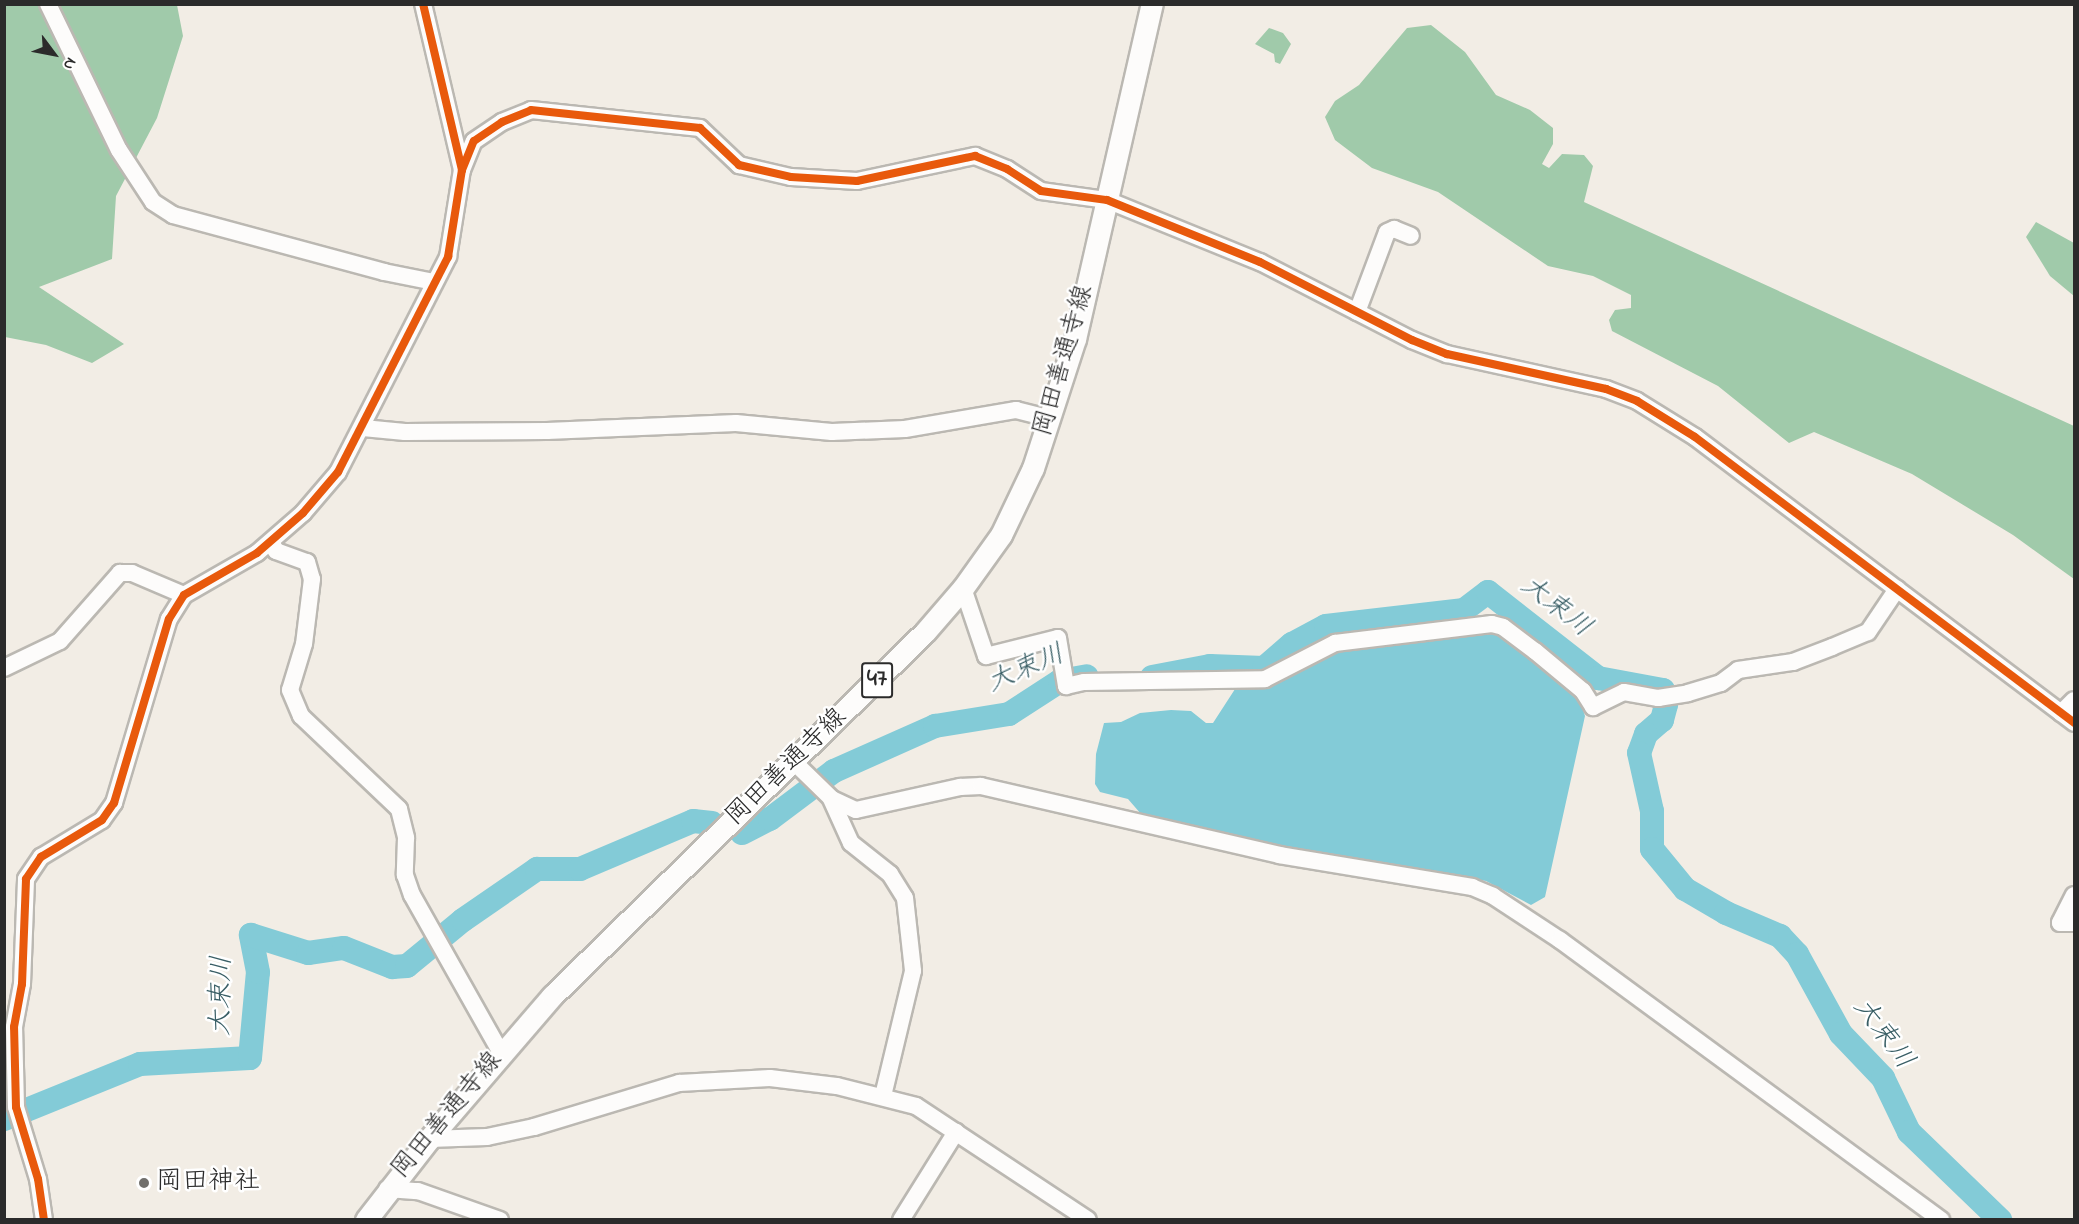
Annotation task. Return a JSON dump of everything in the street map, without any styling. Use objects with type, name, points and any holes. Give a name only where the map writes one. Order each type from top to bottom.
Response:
[{"type":"main road","name":"岡田善通寺線","points":[[366,1220],[387,1189],[429,1138],[552,996],[925,632],[963,588],[1017,505],[1051,419],[1075,339],[1152,4]]},
{"type":"street","points":[[48,4],[120,150],[153,202],[173,215],[384,272],[434,282]]},
{"type":"street","points":[[423,4],[462,170]]},
{"type":"street","points":[[44,1220],[38,1179],[17,1112],[14,1027],[22,984],[26,879],[41,857],[102,820],[114,803],[169,619],[181,599],[257,553],[271,542],[303,513],[338,472],[363,428],[448,257],[462,170],[474,141],[502,122],[531,110],[700,128],[739,165],[756,172],[858,181],[975,156],[1007,169],[1041,191],[1107,200],[1260,262],[1357,312],[1447,354],[1606,390],[1637,401],[1695,437],[2049,701],[2068,718],[2074,700]]},
{"type":"street","points":[[1357,312],[1387,232],[1394,229],[1411,236]]},
{"type":"street","points":[[363,428],[405,432],[547,431],[736,423],[832,432],[905,429],[1016,410],[1051,419]]},
{"type":"street","points":[[271,542],[276,550],[308,562],[312,579],[304,644],[290,690],[301,716],[399,809],[406,838],[405,875],[438,941],[501,1053]]},
{"type":"street","points":[[4,668],[60,641],[120,573],[132,573],[181,599]]},
{"type":"street","points":[[963,588],[986,656],[1058,638],[1066,686],[1084,682],[1265,679],[1335,643],[1491,624],[1503,627],[1535,651],[1583,692],[1593,707],[1624,692],[1664,697],[1721,683],[1738,670],[1793,662],[1868,632],[1898,589]]},
{"type":"street","points":[[794,762],[831,799],[856,810],[960,787],[981,786],[1279,855],[1472,887],[1493,896],[1560,940],[1941,1220]]},
{"type":"street","points":[[831,799],[851,843],[890,874],[905,898],[913,971],[883,1096]]},
{"type":"street","points":[[2074,895],[2060,923],[2074,923]]},
{"type":"street","points":[[429,1138],[487,1137],[524,1129],[679,1083],[770,1078],[883,1096],[916,1106],[1088,1220]]},
{"type":"street","points":[[901,1220],[956,1132]]},
{"type":"street","points":[[387,1189],[418,1191],[500,1220]]},
{"type":"green space","points":[[4,5],[177,5],[183,36],[157,118],[116,196],[112,259],[39,287],[124,344],[92,363],[46,345],[5,337]]},
{"type":"green space","points":[[1431,25],[1465,52],[1496,95],[1530,110],[1553,128],[1553,144],[1542,164],[1549,168],[1562,154],[1584,155],[1593,166],[1584,202],[2074,426],[2074,579],[2013,535],[1912,474],[1814,432],[1789,443],[1718,386],[1612,331],[1609,320],[1615,310],[1631,308],[1631,295],[1593,276],[1548,266],[1438,192],[1372,168],[1335,140],[1325,117],[1335,101],[1359,85],[1407,28]]},
{"type":"green space","points":[[1269,28],[1283,33],[1291,44],[1280,64],[1275,62],[1274,54],[1255,44]]},
{"type":"green space","points":[[2036,222],[2074,243],[2074,296],[2050,276],[2026,237]]},
{"type":"water","points":[[1503,631],[1578,694],[1585,716],[1545,897],[1531,905],[1486,881],[1256,843],[1141,814],[1128,799],[1100,792],[1095,784],[1096,754],[1104,723],[1121,722],[1140,713],[1171,710],[1191,711],[1206,723],[1213,723],[1237,686],[1332,650]]},
{"type":"waterway","name":"大束川","points":[[1152,677],[1210,666],[1264,668],[1292,644],[1326,626],[1464,610],[1488,592],[1598,678],[1663,690],[1666,705],[1662,720],[1646,734],[1639,753],[1652,811],[1652,849],[1685,889],[1726,913],[1780,936],[1797,954],[1841,1034],[1883,1078],[1909,1132],[2000,1220]]},
{"type":"waterway","points":[[19,670],[42,658]]},
{"type":"waterway","name":"大束川","points":[[742,833],[770,819],[834,771],[935,726],[1009,714],[1060,681],[1087,676]]},
{"type":"waterway","name":"大束川","points":[[4,1119],[140,1064],[250,1058],[258,972],[251,935],[308,953],[344,948],[392,967],[407,966],[463,920],[537,869],[580,869],[693,821],[712,823]]},
{"type":"cycle path","points":[[44,1220],[38,1179],[16,1107],[14,1027],[22,984],[26,879],[41,857],[102,820],[114,803],[169,619],[184,595],[257,553],[303,513],[338,472],[448,257],[462,170],[423,4]]},
{"type":"cycle path","points":[[462,170],[474,141],[502,122],[531,110],[700,128],[739,165],[791,177],[857,181],[975,156],[1007,169],[1041,191],[1107,200],[1260,262],[1412,340],[1447,354],[1606,389],[1637,401],[1695,437],[2074,723]]},
{"type":"place","name":"岡田神社","points":[[144,1183]]}]
